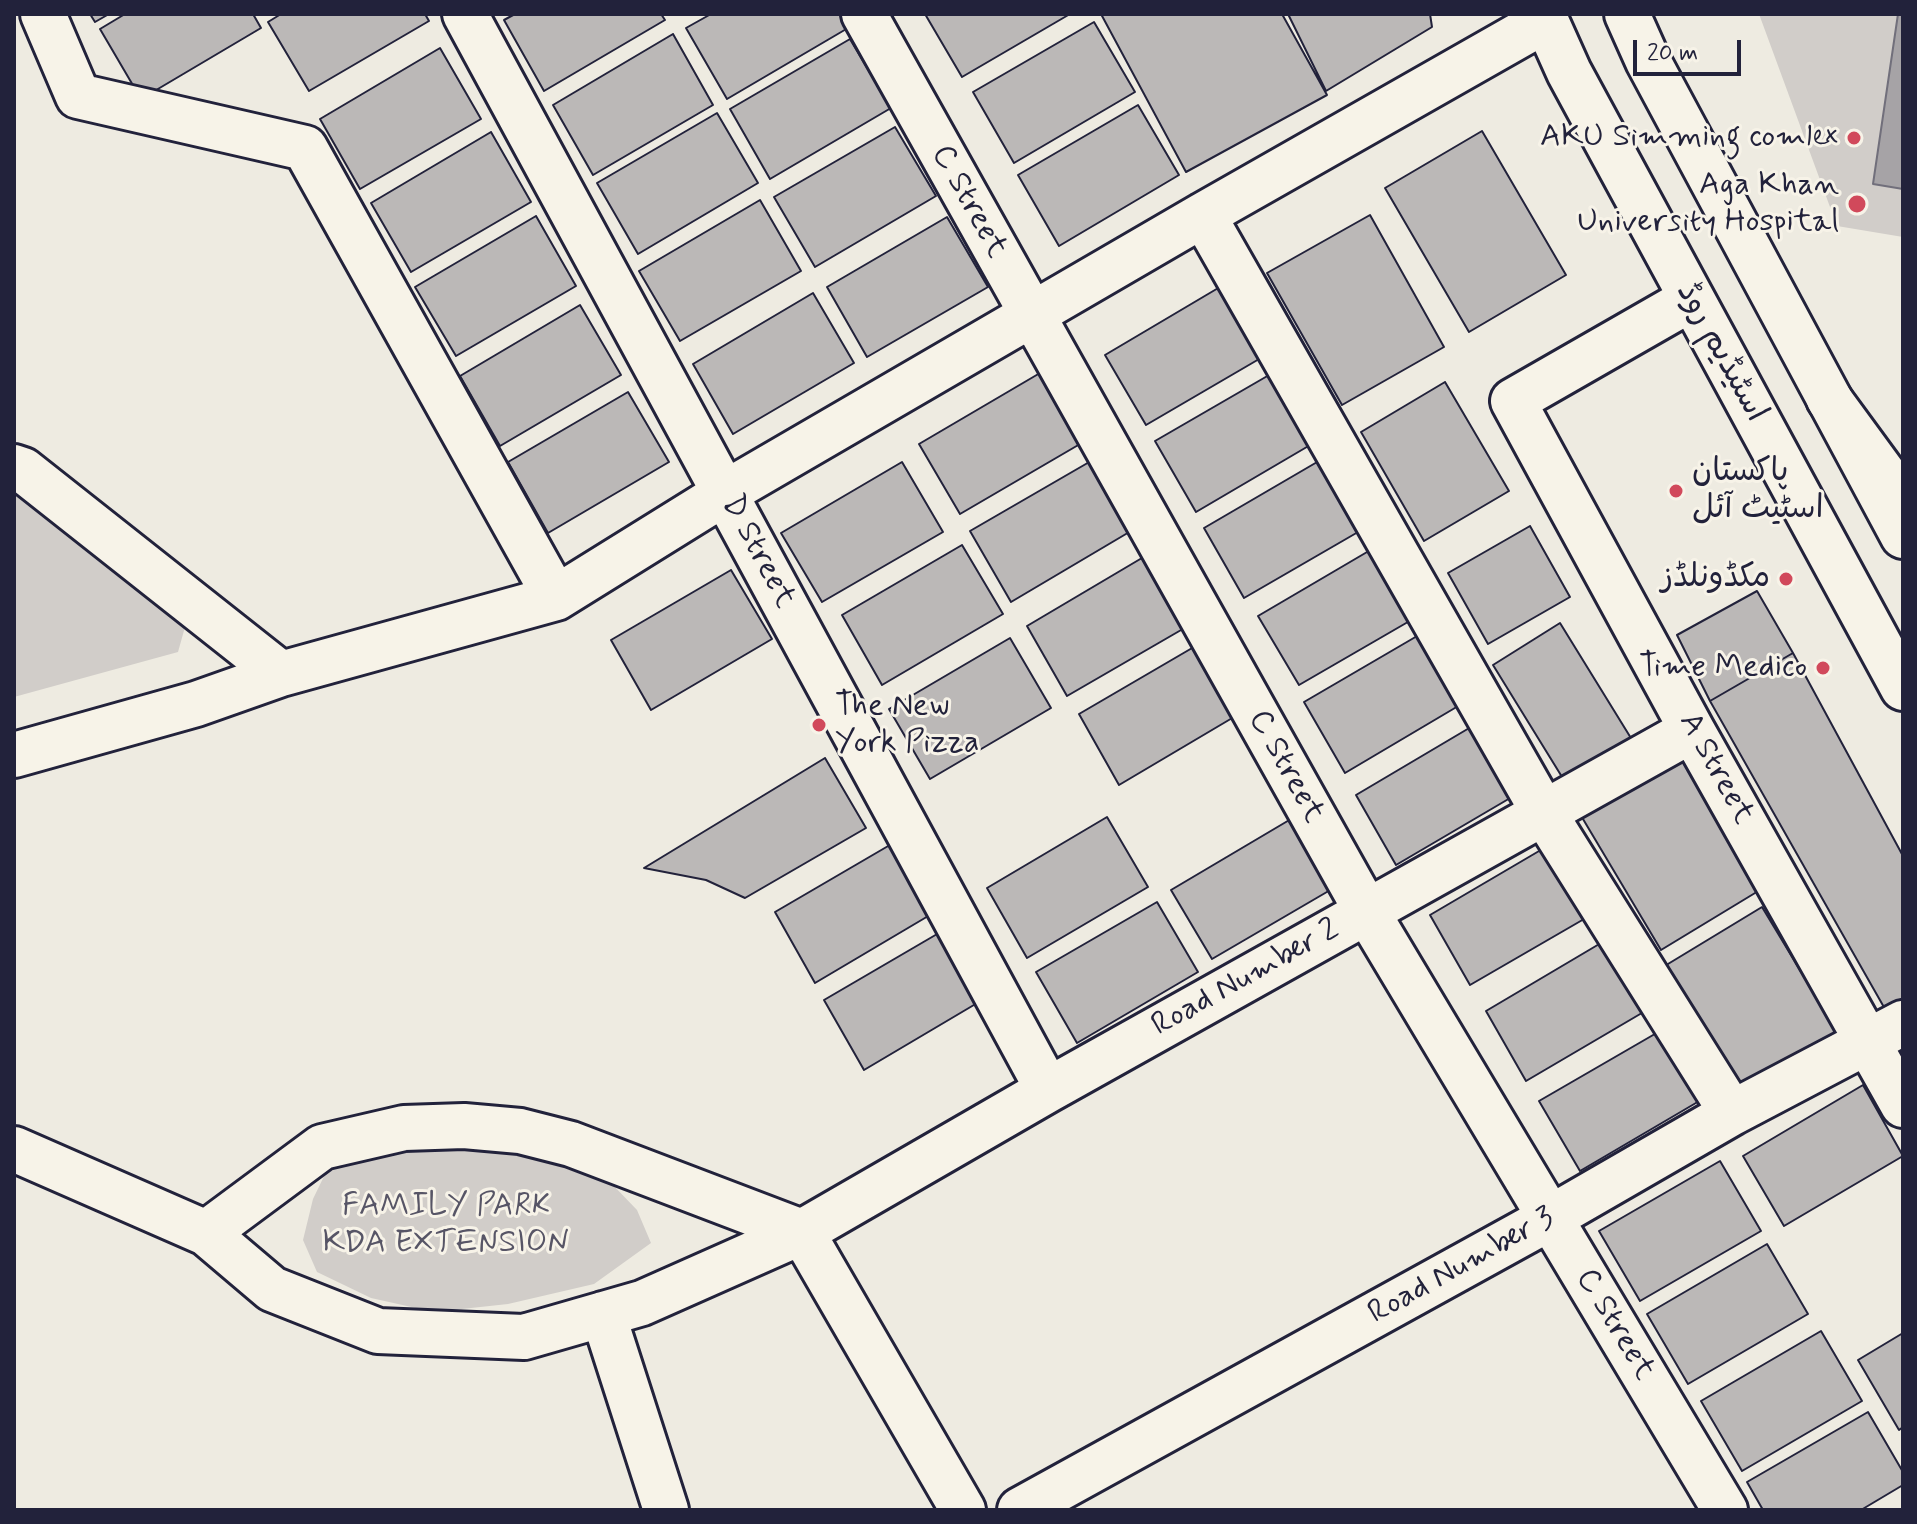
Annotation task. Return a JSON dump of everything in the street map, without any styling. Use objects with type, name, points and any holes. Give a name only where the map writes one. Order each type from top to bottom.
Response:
[{"type":"main road","points":[[43,14],[78,96],[305,148],[556,598]]},
{"type":"main road","name":"D Street","points":[[465,14],[1048,1090]]},
{"type":"main road","name":"C Street","points":[[864,14],[1367,912],[1725,1510]]},
{"type":"main road","points":[[1627,14],[1648,61],[1903,536]]},
{"type":"main road","points":[[14,755],[196,704],[281,674],[556,598],[725,493],[1203,215],[1497,29],[1544,17]]},
{"type":"main road","name":"اسٹیڈیم روڈ","points":[[1544,17],[1569,72],[1903,688]]},
{"type":"main road","points":[[1203,215],[1544,813],[1732,1113]]},
{"type":"main road","name":"A Street","points":[[1691,299],[1513,401],[1692,730],[1885,1033],[1903,1105]]},
{"type":"main road","points":[[1829,399],[1903,500]]},
{"type":"main road","points":[[14,467],[35,480],[281,674]]},
{"type":"main road","name":"Road Number 2","points":[[14,1149],[206,1233],[272,1289],[378,1331],[524,1337],[642,1303],[802,1232],[1048,1090],[1692,730]]},
{"type":"main road","name":"Road Number 3","points":[[1020,1510],[1550,1218],[1732,1113],[1885,1033]]},
{"type":"main road","points":[[206,1233],[322,1147],[404,1128],[464,1126],[520,1131],[571,1144],[802,1232],[963,1510]]},
{"type":"main road","points":[[603,1314],[666,1510]]},
{"type":"green space","name":"AKU Simming comlex","points":[[1759,14],[1903,14],[1903,237],[1837,226]]},
{"type":"green space","points":[[14,490],[167,599],[185,627],[178,652],[14,697]]},
{"type":"green space","name":"FAMILY PARK KDA EXTENSION","points":[[447,1142],[567,1161],[611,1183],[637,1210],[651,1243],[594,1284],[508,1304],[434,1312],[371,1298],[317,1272],[303,1240],[313,1199],[328,1168],[387,1147]]},
{"type":"shaded area","points":[[1898,14],[1903,14],[1903,189],[1873,184]]},
{"type":"building","points":[[90,14],[109,14],[95,22]]},
{"type":"building","points":[[125,14],[253,14],[261,28],[141,99],[100,29]]},
{"type":"building","points":[[281,14],[425,14],[429,21],[309,91],[268,22]]},
{"type":"building","points":[[515,14],[661,14],[665,20],[544,91],[504,20]]},
{"type":"building","points":[[711,14],[840,14],[848,28],[727,99],[686,28]]},
{"type":"building","points":[[925,14],[1070,14],[962,77]]},
{"type":"building","points":[[1101,14],[1282,14],[1327,95],[1186,172]]},
{"type":"building","points":[[1288,14],[1430,14],[1432,27],[1326,91]]},
{"type":"building","points":[[1094,22],[1135,92],[1014,163],[973,92]]},
{"type":"building","points":[[673,34],[713,105],[593,175],[553,105]]},
{"type":"building","points":[[850,39],[891,108],[770,179],[730,109]]},
{"type":"building","points":[[440,48],[481,119],[360,189],[320,119]]},
{"type":"building","points":[[1138,105],[1179,175],[1059,246],[1018,175]]},
{"type":"building","points":[[717,113],[758,183],[638,254],[597,183]]},
{"type":"building","points":[[895,127],[936,196],[815,267],[774,197]]},
{"type":"building","points":[[1482,131],[1566,275],[1469,332],[1385,188]]},
{"type":"building","points":[[491,132],[531,202],[411,272],[371,203]]},
{"type":"building","points":[[760,200],[801,271],[680,341],[639,271]]},
{"type":"building","points":[[1370,215],[1444,347],[1342,405],[1267,273]]},
{"type":"building","points":[[536,216],[576,286],[456,356],[415,287]]},
{"type":"building","points":[[947,217],[988,287],[867,357],[827,287]]},
{"type":"building","points":[[1225,284],[1266,355],[1146,425],[1105,355]]},
{"type":"building","points":[[813,293],[854,363],[733,434],[693,364]]},
{"type":"building","points":[[580,305],[621,375],[500,446],[460,376]]},
{"type":"building","points":[[1276,371],[1317,441],[1196,512],[1155,441]]},
{"type":"building","points":[[1040,373],[1080,444],[960,514],[919,444]]},
{"type":"building","points":[[1445,382],[1509,491],[1424,541],[1361,432]]},
{"type":"building","points":[[628,392],[669,462],[548,533],[508,462]]},
{"type":"building","points":[[1324,458],[1365,528],[1244,598],[1204,528]]},
{"type":"building","points":[[1091,461],[1131,531],[1011,602],[970,531]]},
{"type":"building","points":[[902,462],[943,532],[822,602],[781,533]]},
{"type":"building","points":[[1530,526],[1570,597],[1488,644],[1448,573]]},
{"type":"building","points":[[962,545],[1003,614],[882,685],[842,615]]},
{"type":"building","points":[[1379,545],[1420,615],[1299,685],[1258,616]]},
{"type":"building","points":[[1147,555],[1188,626],[1067,696],[1027,626]]},
{"type":"building","points":[[731,570],[772,639],[651,710],[611,640]]},
{"type":"building","points":[[1757,591],[1793,653],[1710,701],[1677,635]]},
{"type":"building","points":[[1560,623],[1634,743],[1567,785],[1493,665]]},
{"type":"building","points":[[1424,632],[1465,702],[1345,773],[1304,702]]},
{"type":"building","points":[[1010,638],[1051,708],[930,779],[889,709]]},
{"type":"building","points":[[1199,644],[1239,714],[1119,785],[1079,714]]},
{"type":"building","points":[[1793,653],[1903,856],[1903,999],[1885,1009],[1710,701]]},
{"type":"building","points":[[1476,724],[1517,794],[1396,865],[1356,795]]},
{"type":"building","points":[[1679,755],[1760,890],[1661,950],[1580,814]]},
{"type":"building","points":[[825,758],[866,828],[745,898],[706,880],[644,868]]},
{"type":"building","points":[[1107,817],[1148,887],[1027,958],[987,888]]},
{"type":"building","points":[[1291,819],[1332,889],[1212,959],[1171,890]]},
{"type":"building","points":[[895,842],[935,912],[815,983],[775,912]]},
{"type":"building","points":[[1551,844],[1591,915],[1470,985],[1430,915]]},
{"type":"building","points":[[1157,902],[1198,972],[1077,1043],[1036,972]]},
{"type":"building","points":[[1762,907],[1838,1033],[1739,1093],[1663,967]]},
{"type":"building","points":[[944,930],[984,999],[864,1070],[824,1000]]},
{"type":"building","points":[[1606,940],[1647,1010],[1526,1081],[1486,1011]]},
{"type":"building","points":[[1660,1031],[1701,1100],[1580,1171],[1539,1101]]},
{"type":"building","points":[[1863,1085],[1903,1156],[1784,1226],[1743,1156]]},
{"type":"building","points":[[1720,1161],[1761,1231],[1640,1301],[1599,1231]]},
{"type":"building","points":[[1767,1244],[1808,1314],[1688,1384],[1647,1314]]},
{"type":"building","points":[[1821,1331],[1862,1401],[1742,1471],[1701,1401]]},
{"type":"building","points":[[1903,1333],[1903,1427],[1899,1430],[1858,1360]]},
{"type":"building","points":[[1868,1412],[1903,1472],[1903,1485],[1861,1510],[1763,1510],[1747,1482]]},
{"type":"place","name":"AKU Simming comlex","points":[[1854,138]]},
{"type":"place","name":"Aga Khan University Hospital","points":[[1857,204]]},
{"type":"place","name":"پاکستان اسٹیٹ آئل","points":[[1676,491]]},
{"type":"place","name":"مکڈونلڈز","points":[[1786,579]]},
{"type":"place","name":"Time Medico","points":[[1823,668]]},
{"type":"place","name":"The New York Pizza","points":[[819,725]]}]
